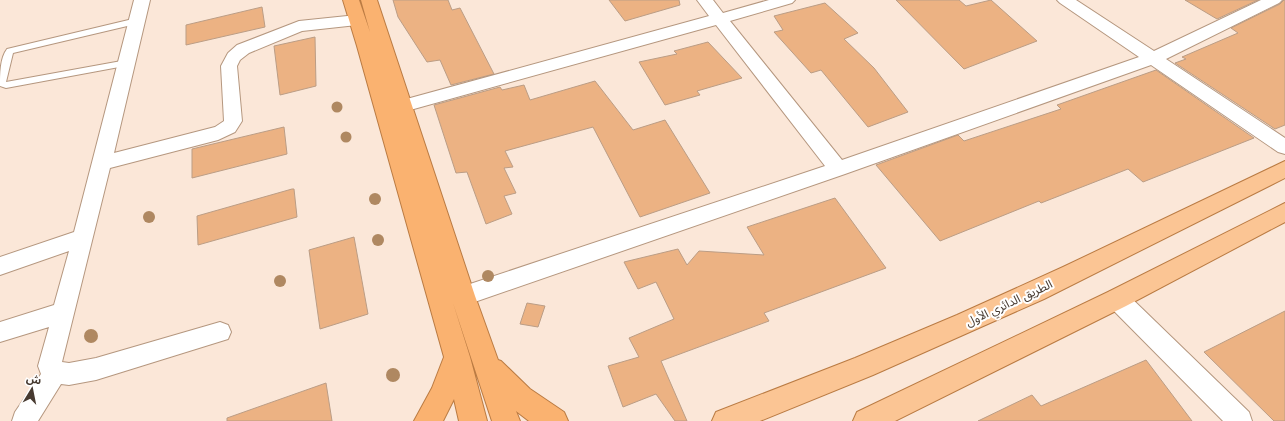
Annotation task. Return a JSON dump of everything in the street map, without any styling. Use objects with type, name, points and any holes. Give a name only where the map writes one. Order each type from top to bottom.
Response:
[{"type":"highway","points":[[369,0],[484,361],[506,421]]},
{"type":"highway","points":[[354,10],[366,46],[457,356],[473,421]]},
{"type":"highway","points":[[428,421],[443,395],[457,356]]},
{"type":"highway","points":[[484,361],[507,388],[536,411],[554,421]]},
{"type":"main road","name":"الطريق الدائري الأول","points":[[726,421],[854,372],[999,308],[1117,252],[1285,169]]},
{"type":"main road","points":[[874,420],[1285,212]]},
{"type":"street","points":[[142,0],[50,366],[52,372],[69,374],[96,369],[220,332]]},
{"type":"street","points":[[705,0],[838,169]]},
{"type":"street","points":[[403,106],[787,0]]},
{"type":"street","points":[[1065,0],[1285,147]]},
{"type":"street","points":[[463,296],[838,169],[1152,59],[1274,0]]},
{"type":"street","points":[[102,163],[218,133],[227,129],[233,121],[229,66],[238,52],[251,45],[299,26],[354,10]]},
{"type":"street","points":[[0,266],[83,237]]},
{"type":"street","points":[[1117,298],[1240,421]]},
{"type":"street","points":[[0,332],[64,312]]},
{"type":"street","points":[[24,421],[55,373]]},
{"type":"lane","points":[[127,63],[6,85],[1,83],[8,53],[14,49],[137,21]]},
{"type":"building","points":[[393,0],[448,0],[452,10],[460,8],[494,74],[451,85],[440,60],[427,62],[398,17]]},
{"type":"building","points":[[609,0],[679,0],[680,5],[625,21]]},
{"type":"building","points":[[896,0],[959,0],[966,6],[991,0],[1037,41],[964,69]]},
{"type":"building","points":[[1185,0],[1258,0],[1217,19]]},
{"type":"building","points":[[1284,0],[1285,125],[1275,129],[1175,63],[1186,59],[1182,57],[1238,33],[1231,28],[1280,4]]},
{"type":"building","points":[[825,3],[858,33],[844,39],[874,68],[908,112],[868,127],[821,70],[811,73],[774,32],[783,30],[774,16]]},
{"type":"building","points":[[262,7],[265,27],[186,45],[186,25]]},
{"type":"building","points":[[315,37],[316,86],[280,95],[274,46]]},
{"type":"building","points":[[708,42],[742,78],[697,91],[700,95],[665,105],[639,62],[677,54],[674,51]]},
{"type":"building","points":[[1156,70],[1254,138],[1143,182],[1128,169],[1041,203],[1039,201],[940,241],[876,165],[958,135],[964,141],[1061,109],[1057,105]]},
{"type":"building","points":[[595,81],[633,130],[665,120],[710,193],[640,217],[593,127],[505,151],[513,167],[504,168],[516,193],[504,196],[512,214],[486,224],[467,172],[456,173],[434,105],[500,87],[502,90],[524,85],[530,100]]},
{"type":"building","points":[[284,127],[287,154],[192,178],[192,149]]},
{"type":"building","points":[[294,189],[297,217],[198,245],[197,216]]},
{"type":"building","points":[[835,198],[886,268],[764,313],[769,321],[661,361],[687,421],[675,421],[656,394],[623,407],[608,366],[639,357],[629,338],[674,319],[656,282],[638,289],[624,262],[678,249],[687,265],[699,251],[764,255],[747,227]]},
{"type":"building","points":[[354,237],[368,314],[320,329],[309,250]]},
{"type":"building","points":[[527,303],[545,306],[538,327],[520,324]]},
{"type":"building","points":[[1285,311],[1285,421],[1274,421],[1204,352]]},
{"type":"building","points":[[1146,360],[1192,421],[978,421],[1032,395],[1041,406]]},
{"type":"building","points":[[326,383],[332,421],[227,421],[227,418]]}]
